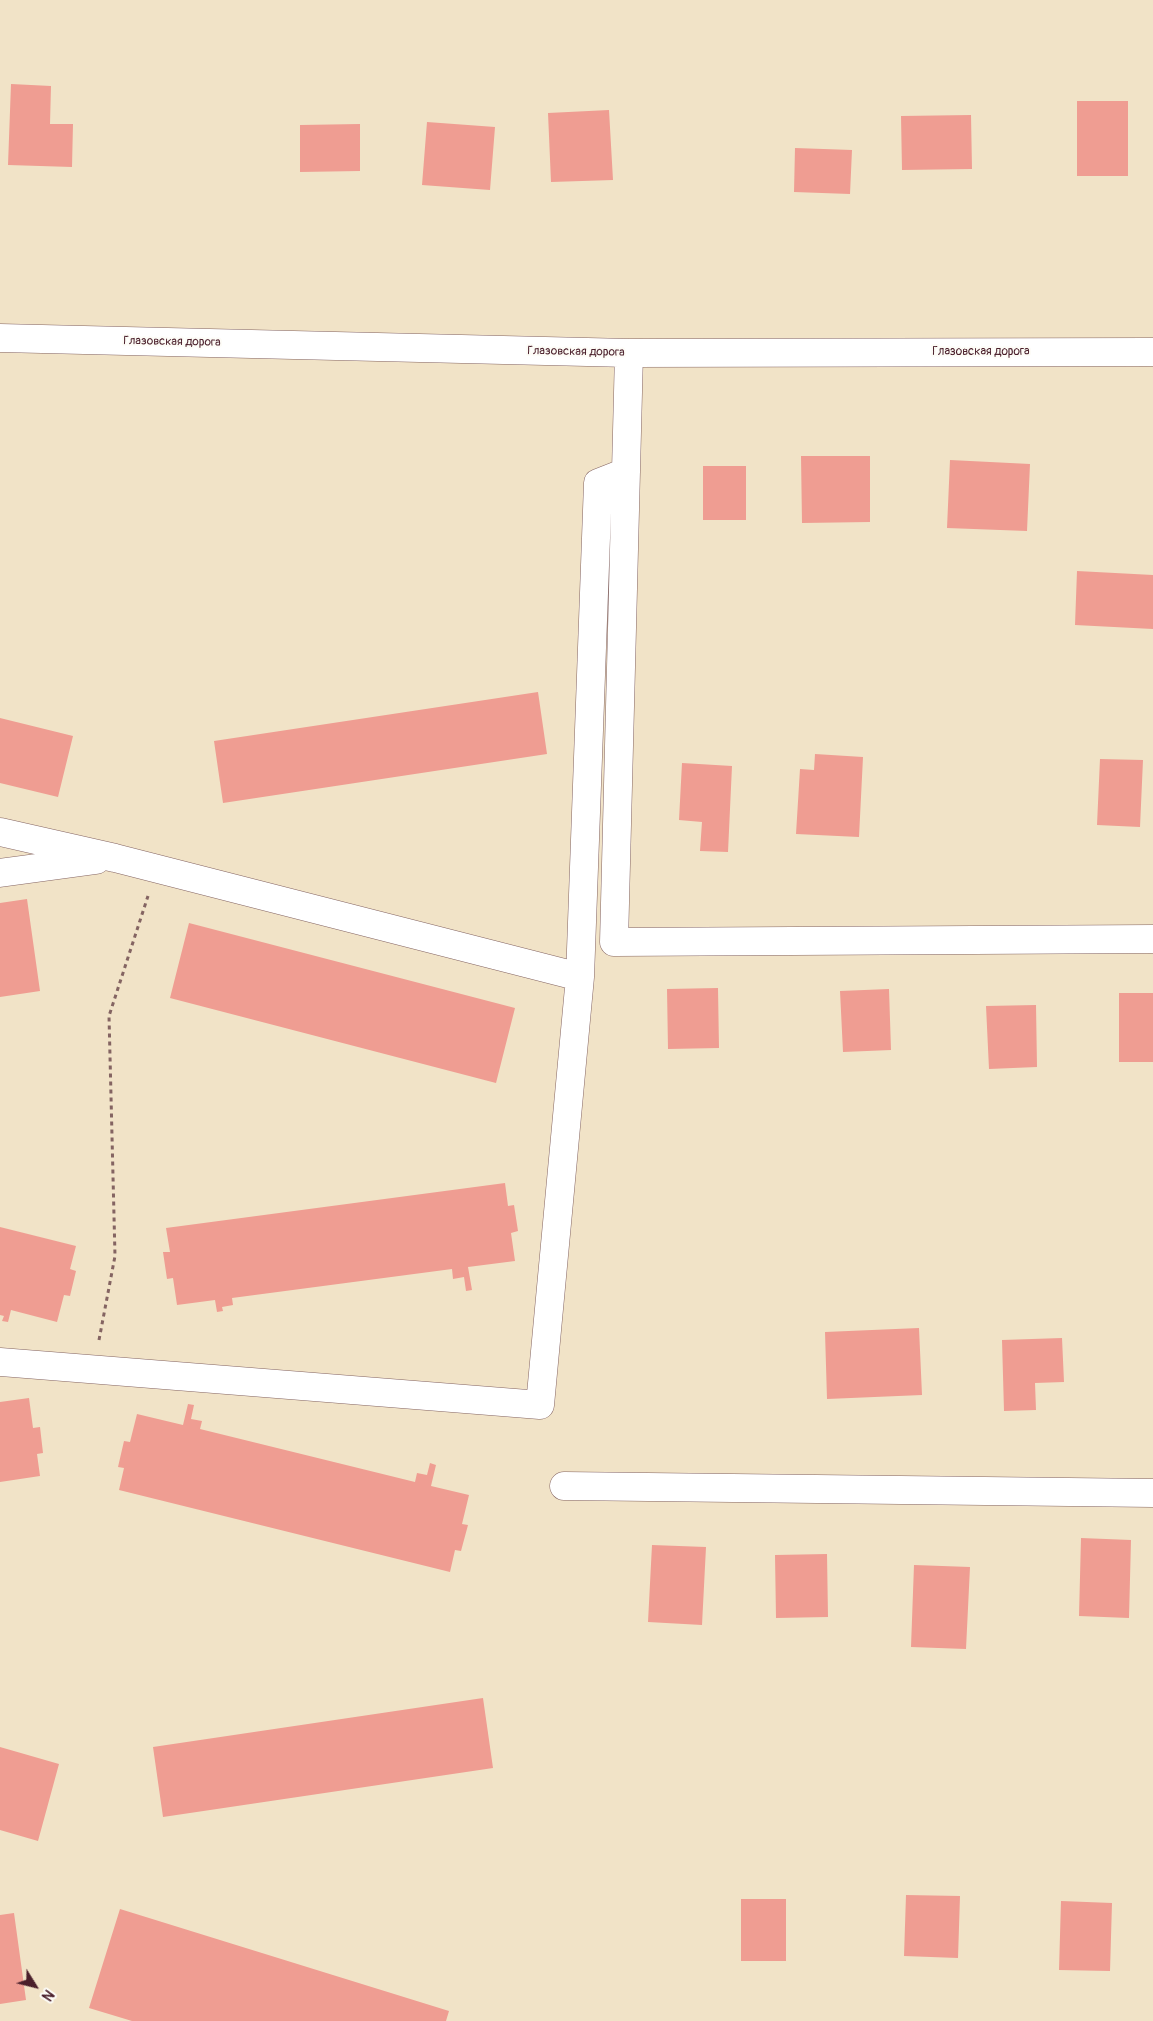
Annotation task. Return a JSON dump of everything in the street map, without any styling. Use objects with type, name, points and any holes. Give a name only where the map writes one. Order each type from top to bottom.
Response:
[{"type":"street","name":"Глазовская дорога","points":[[0,338],[629,353],[1153,352]]},
{"type":"street","points":[[629,353],[614,942],[1153,939]]},
{"type":"street","points":[[0,1362],[540,1405],[580,977],[598,483],[626,472]]},
{"type":"street","points":[[0,832],[157,868],[580,977]]},
{"type":"street","points":[[0,874],[115,858]]},
{"type":"street","points":[[564,1486],[1153,1493]]},
{"type":"path","points":[[93,1370],[115,1256],[109,1016],[157,868]]},
{"type":"building","points":[[11,84],[51,86],[50,124],[73,124],[72,167],[8,165]]},
{"type":"building","points":[[1077,101],[1128,101],[1128,176],[1077,176]]},
{"type":"building","points":[[609,110],[613,180],[551,182],[548,113]]},
{"type":"building","points":[[971,115],[972,169],[902,170],[901,116]]},
{"type":"building","points":[[427,122],[495,127],[490,190],[422,185]]},
{"type":"building","points":[[360,124],[360,171],[300,172],[300,125]]},
{"type":"building","points":[[795,148],[852,150],[850,194],[794,192]]},
{"type":"building","points":[[801,456],[870,456],[870,522],[802,523]]},
{"type":"building","points":[[950,460],[1030,464],[1027,531],[947,528]]},
{"type":"building","points":[[703,466],[746,466],[746,520],[703,520]]},
{"type":"building","points":[[1077,571],[1153,575],[1153,629],[1075,625]]},
{"type":"building","points":[[538,692],[547,754],[223,803],[214,741]]},
{"type":"building","points":[[0,718],[73,736],[58,797],[0,783]]},
{"type":"building","points":[[815,754],[863,757],[859,837],[796,834],[800,769],[814,770]]},
{"type":"building","points":[[1100,759],[1143,760],[1140,827],[1097,825]]},
{"type":"building","points":[[682,763],[732,766],[728,852],[700,851],[702,822],[679,820]]},
{"type":"building","points":[[27,899],[40,991],[0,997],[0,903]]},
{"type":"building","points":[[189,923],[515,1008],[496,1083],[170,998]]},
{"type":"building","points":[[718,988],[719,1048],[668,1049],[667,989]]},
{"type":"building","points":[[889,989],[891,1050],[843,1052],[840,991]]},
{"type":"building","points":[[1119,993],[1153,993],[1153,1062],[1119,1062]]},
{"type":"building","points":[[1036,1005],[1037,1067],[989,1069],[986,1006]]},
{"type":"building","points":[[505,1183],[508,1206],[514,1205],[518,1231],[511,1233],[515,1261],[468,1267],[472,1290],[466,1291],[464,1277],[453,1279],[452,1269],[232,1298],[233,1305],[222,1307],[223,1311],[217,1312],[215,1300],[177,1305],[173,1278],[167,1279],[163,1252],[170,1252],[166,1228]]},
{"type":"building","points":[[0,1227],[76,1246],[70,1269],[76,1271],[70,1296],[64,1295],[57,1322],[11,1310],[8,1322],[2,1321],[4,1316],[0,1315]]},
{"type":"building","points":[[919,1328],[922,1395],[827,1399],[825,1332]]},
{"type":"building","points":[[1062,1338],[1064,1382],[1035,1383],[1036,1410],[1004,1411],[1002,1340]]},
{"type":"building","points":[[29,1398],[33,1428],[40,1427],[43,1453],[37,1454],[40,1476],[0,1482],[0,1402]]},
{"type":"building","points":[[188,1404],[194,1405],[191,1419],[202,1421],[200,1429],[415,1482],[417,1473],[427,1475],[430,1463],[436,1465],[431,1486],[469,1495],[462,1524],[468,1525],[461,1551],[455,1550],[450,1572],[119,1490],[124,1468],[118,1467],[124,1441],[130,1442],[137,1414],[183,1425]]},
{"type":"building","points":[[1081,1538],[1131,1540],[1129,1618],[1079,1616]]},
{"type":"building","points":[[652,1545],[706,1547],[702,1625],[648,1622]]},
{"type":"building","points":[[827,1554],[828,1617],[776,1618],[775,1555]]},
{"type":"building","points":[[914,1565],[970,1567],[966,1649],[911,1647]]},
{"type":"building","points":[[483,1698],[493,1768],[163,1817],[153,1747]]},
{"type":"building","points":[[0,1747],[59,1764],[38,1841],[0,1830]]},
{"type":"building","points":[[906,1895],[960,1896],[958,1958],[904,1956]]},
{"type":"building","points":[[741,1899],[786,1899],[786,1961],[741,1961]]},
{"type":"building","points":[[1061,1901],[1112,1903],[1110,1971],[1059,1970]]},
{"type":"building","points":[[120,1909],[449,2011],[446,2021],[132,2021],[89,2008]]},
{"type":"building","points":[[14,1913],[26,2000],[0,2004],[0,1915]]}]
